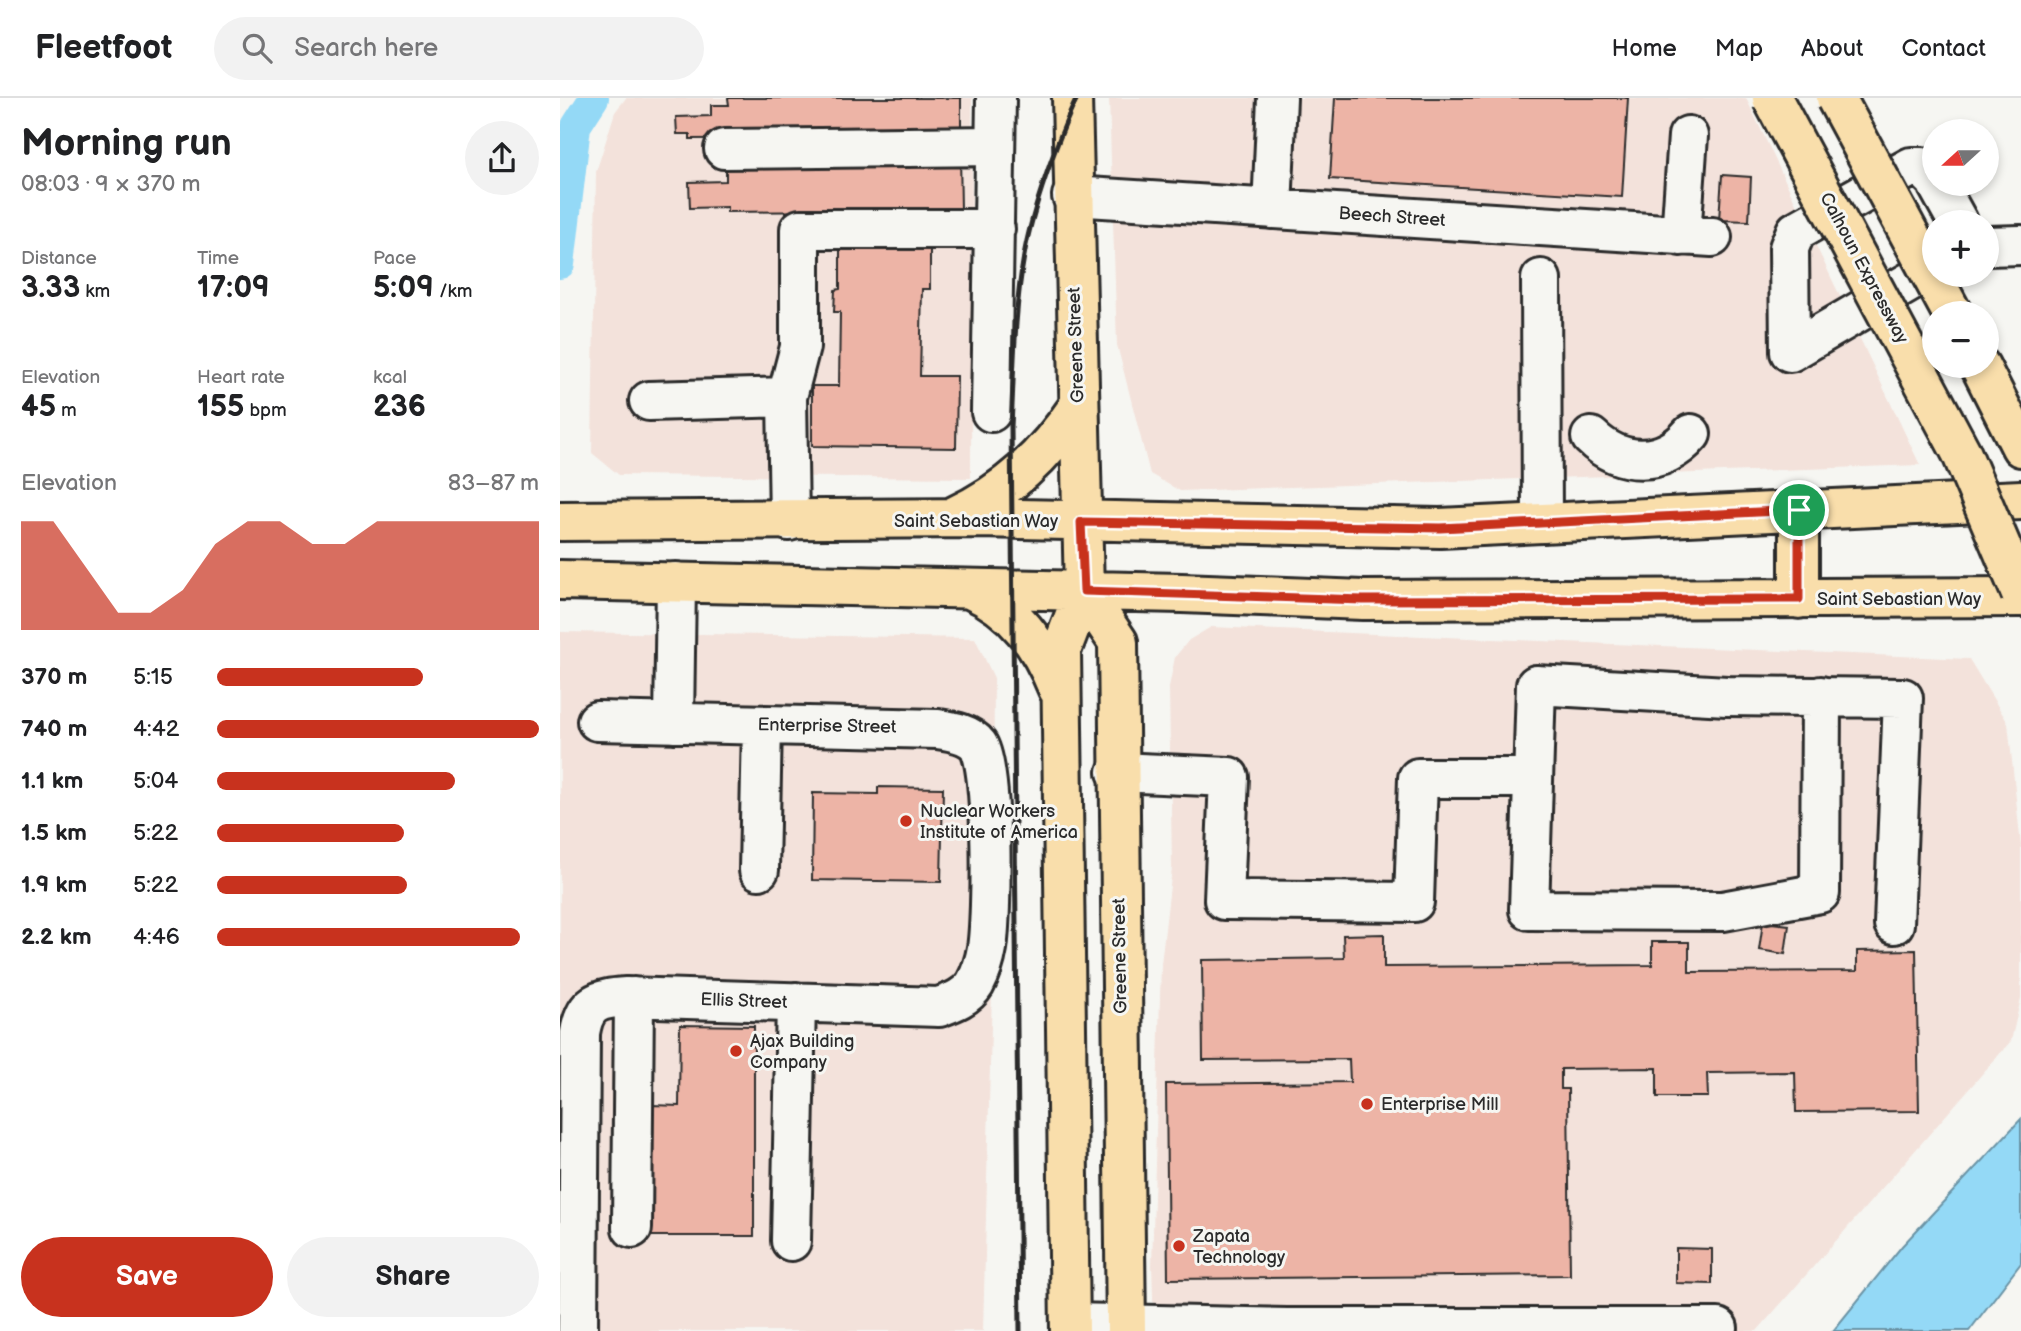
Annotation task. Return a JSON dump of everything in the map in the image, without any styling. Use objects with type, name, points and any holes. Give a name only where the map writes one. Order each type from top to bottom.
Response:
[{"type":"main road","name":"Greene Street","points":[[1070,1327],[1061,651],[1084,591],[1072,196],[1072,98]]},
{"type":"main road","name":"Calhoun Expressway","points":[[1772,98],[1961,452],[2021,595]]},
{"type":"main road","points":[[1836,98],[1946,301]]},
{"type":"main road","points":[[1986,378],[2021,447]]},
{"type":"main road","points":[[950,519],[977,506],[1026,471],[1060,433],[1078,407]]},
{"type":"main road","name":"Saint Sebastian Way","points":[[560,521],[628,523],[950,519],[1440,528],[2021,500]]},
{"type":"main road","points":[[1799,510],[1799,599]]},
{"type":"main road","name":"Saint Sebastian Way","points":[[560,580],[1363,600],[1964,599],[2021,595]]},
{"type":"main road","points":[[970,589],[995,600],[1034,638],[1060,694],[1062,711]]},
{"type":"main road","name":"Greene Street","points":[[1084,591],[1118,642],[1117,772],[1126,1328]]},
{"type":"street","points":[[991,412],[996,98]]},
{"type":"street","points":[[1272,209],[1277,98]]},
{"type":"street","name":"Beech Street","points":[[1072,196],[1696,237],[1688,136]]},
{"type":"street","points":[[724,149],[995,146]]},
{"type":"street","points":[[1922,167],[1911,167],[1796,231],[1789,248],[1790,352],[1922,275]]},
{"type":"street","points":[[789,521],[787,397],[800,346],[800,229],[995,229]]},
{"type":"street","points":[[1999,246],[2021,245]]},
{"type":"street","points":[[1541,279],[1542,523]]},
{"type":"street","points":[[649,401],[787,397]]},
{"type":"street","points":[[1591,437],[1614,455],[1647,460],[1666,456],[1691,435]]},
{"type":"street","points":[[674,723],[676,582]]},
{"type":"street","points":[[1821,696],[1820,892],[1723,911],[1529,910],[1531,778],[1536,685],[1727,696],[1821,696],[1902,698],[1894,924]]},
{"type":"street","name":"Enterprise Street","points":[[597,721],[939,729],[960,733],[977,744]]},
{"type":"street","points":[[759,870],[762,724]]},
{"type":"street","name":"Ellis Street","points":[[578,1331],[573,1081],[583,1015],[593,1004],[607,999],[939,1007],[959,1000],[974,986],[987,945],[990,789],[986,763],[977,744]]},
{"type":"street","points":[[1117,772],[1228,778],[1224,900],[1317,902],[1414,902],[1418,778],[1531,778]]},
{"type":"street","points":[[632,1228],[634,998]]},
{"type":"street","points":[[791,1241],[796,1002]]},
{"type":"street","points":[[573,1081],[633,1068]]},
{"type":"street","points":[[1070,1327],[1287,1330],[1718,1328]]},
{"type":"shaded area","points":[[626,98],[972,98],[971,478],[619,475],[592,453],[596,172],[615,112]]},
{"type":"shaded area","points":[[1109,98],[1746,98],[1920,465],[1180,491],[1150,474],[1117,345]]},
{"type":"shaded area","points":[[1211,627],[1969,659],[2008,723],[2021,846],[2021,998],[2011,1041],[1757,1331],[1154,1331],[1152,1265],[1161,964],[1172,868],[1169,687],[1175,657],[1189,640]]},
{"type":"shaded area","points":[[560,632],[975,638],[994,678],[992,990],[983,1331],[560,1331]]},
{"type":"water","points":[[2021,1119],[2021,1263],[1969,1331],[1833,1331],[1902,1246]]},
{"type":"building","points":[[728,98],[961,98],[961,137],[690,139],[690,134],[677,134],[676,117],[711,116],[711,105],[729,105]]},
{"type":"building","points":[[1335,98],[1628,98],[1622,197],[1330,179]]},
{"type":"building","points":[[960,154],[961,210],[727,212],[727,207],[690,208],[689,182],[726,181],[726,168]]},
{"type":"building","points":[[1722,175],[1751,177],[1749,221],[1719,220]]},
{"type":"building","points":[[840,246],[930,247],[930,289],[922,289],[920,376],[957,376],[956,448],[812,446],[812,386],[839,386],[840,312],[834,312],[835,290],[840,289]]},
{"type":"building","points":[[878,787],[943,788],[941,882],[812,880],[813,793],[878,794]]},
{"type":"building","points":[[1763,922],[1789,925],[1785,954],[1759,950]]},
{"type":"building","name":"Enterprise Mill","points":[[1384,934],[1384,967],[1652,965],[1652,942],[1689,942],[1689,972],[1857,971],[1857,951],[1916,950],[1919,1111],[1796,1112],[1795,1072],[1707,1073],[1708,1097],[1657,1097],[1657,1068],[1561,1069],[1561,1089],[1568,1089],[1570,1275],[1168,1279],[1166,1084],[1350,1082],[1349,1059],[1203,1060],[1202,960],[1344,958],[1343,935]]},
{"type":"building","points":[[680,1025],[754,1026],[754,1236],[651,1236],[652,1105],[679,1106]]},
{"type":"building","points":[[1676,1248],[1712,1249],[1712,1284],[1676,1283]]},
{"type":"waterway","points":[[560,264],[576,126],[594,98]]},
{"type":"railway","points":[[1020,1331],[1011,427],[1018,298],[1028,238],[1046,175],[1077,98]]},
{"type":"place","name":"Nuclear Workers Institute of America","points":[[906,821]]},
{"type":"place","name":"Ajax Building Company","points":[[736,1051]]},
{"type":"place","name":"Enterprise Mill","points":[[1367,1104]]},
{"type":"place","name":"Zapata Technology","points":[[1179,1246]]},
{"type":"route","points":[[1799,510],[1799,599],[1363,600],[1084,591],[1081,522],[1440,528],[1799,510]]}]
